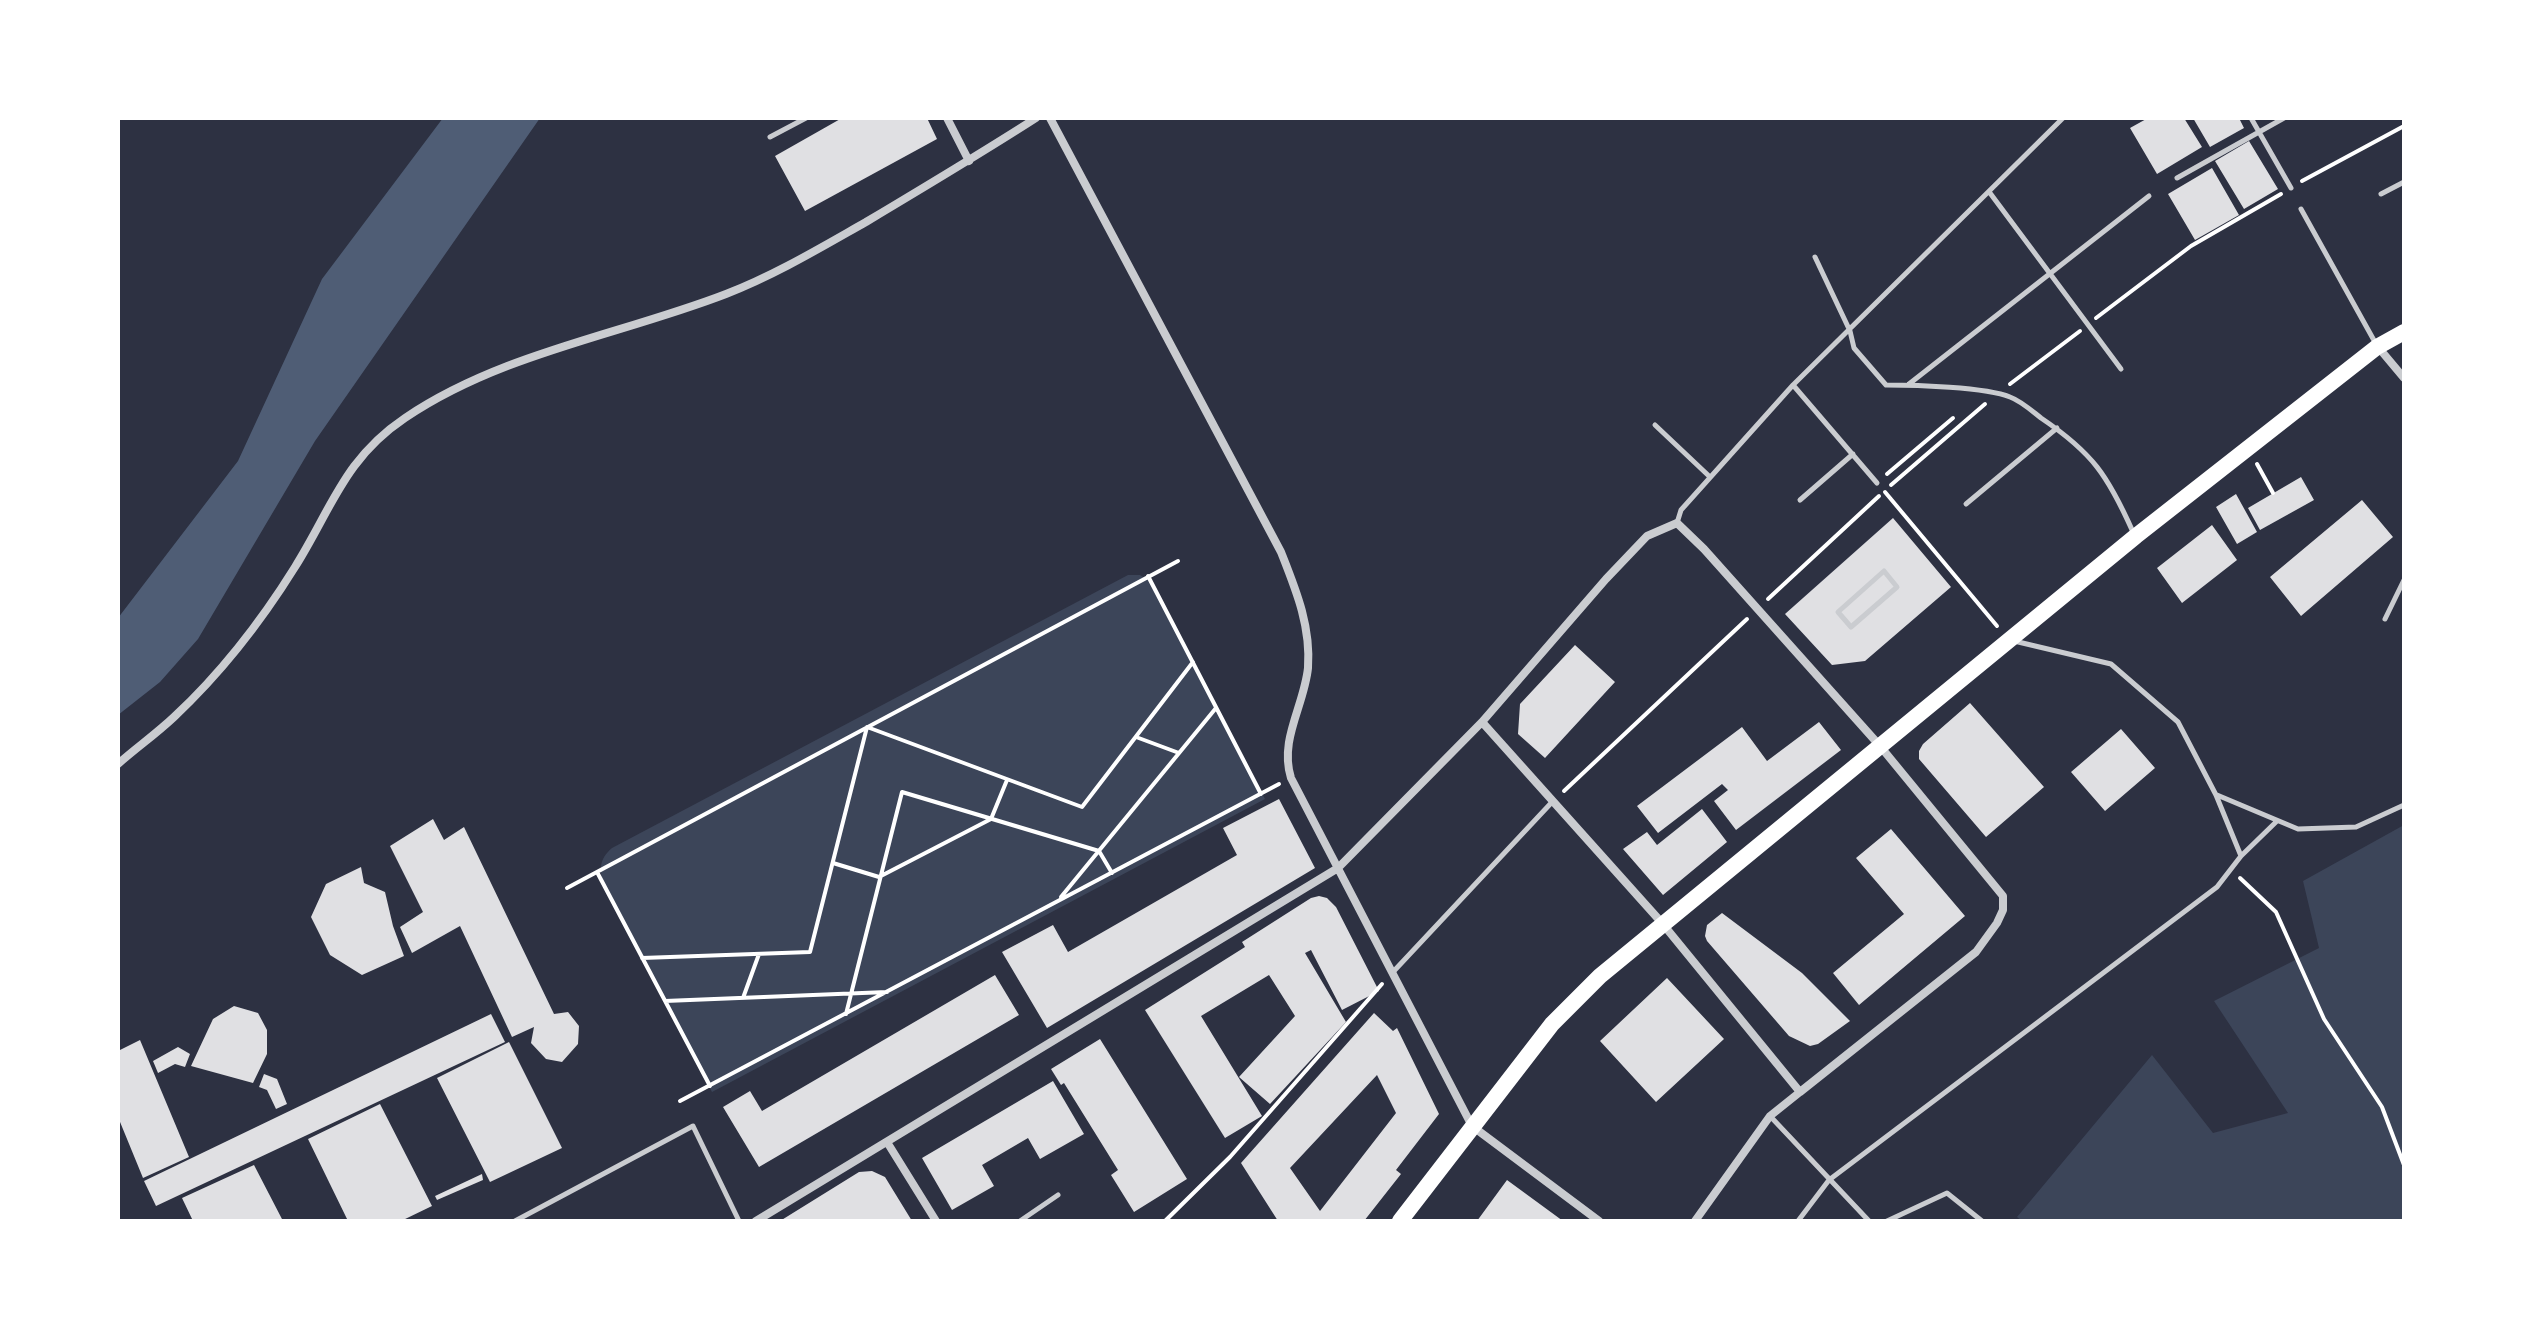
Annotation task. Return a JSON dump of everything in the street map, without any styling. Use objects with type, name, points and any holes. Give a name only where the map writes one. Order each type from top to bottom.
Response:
[{"type":"main road","points":[[1400,1221],[1552,1024],[1600,976],[2136,536],[2377,347],[2404,332]]},
{"type":"street","points":[[947,118],[969,161]]},
{"type":"street","points":[[118,764],[174,717],[235,651],[295,567],[347,473],[375,441],[406,417],[472,380],[512,364],[637,326],[729,293],[799,260],[969,161],[1036,118]]},
{"type":"street","points":[[1050,118],[1281,552],[1299,596],[1308,637],[1308,670],[1287,747],[1286,763],[1291,778],[1472,1126],[1599,1221]]},
{"type":"street","points":[[2377,347],[2404,378]]},
{"type":"street","points":[[756,1221],[1338,868],[1482,722],[1647,536],[1677,523],[1880,746],[2003,896],[2003,910],[1997,923],[1976,952],[1770,1116],[1695,1221]]},
{"type":"street","points":[[1482,722],[1662,923],[1800,1092]]},
{"type":"street","points":[[887,1142],[936,1221]]},
{"type":"lane","points":[[770,137],[806,118]]},
{"type":"lane","points":[[1677,523],[1681,510],[1793,385],[2063,118]]},
{"type":"lane","points":[[2251,118],[2291,188]]},
{"type":"lane","points":[[2177,178],[2284,118]]},
{"type":"lane","points":[[2381,194],[2404,182]]},
{"type":"lane","points":[[1990,193],[2121,369]]},
{"type":"lane","points":[[1908,385],[2149,196]]},
{"type":"lane","points":[[2301,209],[2377,347]]},
{"type":"lane","points":[[1815,257],[1850,331],[1854,348],[1886,385],[2010,397],[2057,428],[2095,462],[2112,487],[2136,536]]},
{"type":"lane","points":[[1793,385],[1877,483]]},
{"type":"lane","points":[[1655,425],[1710,477]]},
{"type":"lane","points":[[1966,504],[2057,428]]},
{"type":"lane","points":[[1800,500],[1853,454]]},
{"type":"lane","points":[[1884,571],[1897,587],[1851,627],[1845,620],[1838,612],[1884,571]]},
{"type":"lane","points":[[2385,619],[2404,580]]},
{"type":"lane","points":[[2009,640],[2111,664],[2178,722],[2216,795],[2241,856]]},
{"type":"lane","points":[[2216,795],[2298,829],[2356,827],[2404,805]]},
{"type":"lane","points":[[1393,973],[1553,800]]},
{"type":"lane","points":[[1798,1221],[1829,1180],[2217,887],[2241,856],[2277,821]]},
{"type":"lane","points":[[1770,1116],[1869,1221]]},
{"type":"lane","points":[[515,1221],[693,1126],[739,1221]]},
{"type":"lane","points":[[1887,1221],[1947,1193],[1982,1221]]},
{"type":"lane","points":[[1020,1221],[1058,1195]]},
{"type":"path","points":[[1553,800],[1884,491],[1996,395],[2191,246],[2404,126]]},
{"type":"path","points":[[1877,483],[1953,418]]},
{"type":"path","points":[[2248,448],[2273,493]]},
{"type":"path","points":[[1884,491],[2009,640]]},
{"type":"path","points":[[567,888],[1178,561]]},
{"type":"path","points":[[1148,576],[1261,794]]},
{"type":"path","points":[[867,727],[1082,807],[1193,662]]},
{"type":"path","points":[[1057,902],[1216,708]]},
{"type":"path","points":[[642,958],[810,952],[867,727]]},
{"type":"path","points":[[1136,737],[1179,753]]},
{"type":"path","points":[[680,1101],[1291,778]]},
{"type":"path","points":[[833,863],[879,877],[991,819],[1007,779]]},
{"type":"path","points":[[846,1014],[902,792],[1099,851],[1112,873]]},
{"type":"path","points":[[2241,856],[2240,878],[2276,912],[2324,1019],[2382,1107],[2404,1165]]},
{"type":"path","points":[[597,872],[710,1086]]},
{"type":"path","points":[[743,998],[759,954]]},
{"type":"path","points":[[1165,1221],[1230,1157],[1393,973]]},
{"type":"path","points":[[665,1001],[888,991]]},
{"type":"shaded area","points":[[443,118],[540,118],[315,441],[198,639],[160,682],[118,715],[118,618],[238,461],[322,279]]},
{"type":"shaded area","points":[[1128,575],[1140,575],[1149,581],[1265,799],[712,1092],[604,885],[601,865],[608,852]]},
{"type":"shaded area","points":[[2404,825],[2404,1221],[2022,1221],[2017,1217],[2152,1055],[2213,1133],[2288,1113],[2214,1001],[2319,948],[2303,881]]},
{"type":"building","points":[[842,118],[927,118],[937,139],[805,211],[775,156]]},
{"type":"building","points":[[2148,118],[2184,118],[2202,147],[2157,174],[2130,128]]},
{"type":"building","points":[[2193,118],[2239,118],[2244,128],[2210,147]]},
{"type":"building","points":[[2249,141],[2278,189],[2244,209],[2215,161]]},
{"type":"building","points":[[2212,168],[2239,215],[2195,240],[2168,194]]},
{"type":"building","points":[[2301,477],[2314,500],[2260,530],[2248,508]]},
{"type":"building","points":[[2236,494],[2257,532],[2237,544],[2216,507]]},
{"type":"building","points":[[2362,500],[2393,537],[2301,616],[2270,577]]},
{"type":"building","points":[[1893,518],[1951,587],[1865,661],[1832,665],[1785,614]]},
{"type":"building","points":[[2212,525],[2237,560],[2182,603],[2157,568]]},
{"type":"building","points":[[1575,645],[1615,682],[1545,758],[1518,734],[1520,704]]},
{"type":"building","points":[[1970,703],[2044,787],[1986,837],[1919,759],[1923,744]]},
{"type":"building","points":[[1819,722],[1841,750],[1736,830],[1714,801],[1728,790],[1722,784],[1658,833],[1637,806],[1742,727],[1767,761]]},
{"type":"building","points":[[2121,729],[2155,768],[2105,811],[2071,772]]},
{"type":"building","points":[[1279,799],[1315,868],[1047,1028],[1002,952],[1053,925],[1068,952],[1237,855],[1223,828]]},
{"type":"building","points":[[1702,809],[1727,842],[1663,895],[1623,849],[1647,832],[1657,845]]},
{"type":"building","points":[[433,819],[444,840],[464,827],[554,1014],[568,1012],[579,1026],[578,1044],[562,1062],[546,1059],[531,1043],[534,1027],[512,1037],[460,926],[412,953],[400,927],[423,912],[390,846]]},
{"type":"building","points":[[1891,829],[1965,916],[1859,1005],[1833,973],[1904,914],[1856,858]]},
{"type":"building","points":[[361,867],[364,883],[385,892],[404,956],[362,975],[330,955],[311,917],[326,884]]},
{"type":"building","points":[[1319,896],[1327,898],[1336,907],[1379,991],[1342,1010],[1311,950],[1305,953],[1346,1022],[1270,1104],[1239,1077],[1295,1016],[1269,975],[1201,1016],[1262,1116],[1225,1138],[1145,1010],[1245,947],[1242,942]]},
{"type":"building","points":[[1722,913],[1802,973],[1850,1021],[1818,1044],[1810,1046],[1789,1036],[1707,941],[1707,925]]},
{"type":"building","points":[[995,975],[1019,1015],[759,1167],[723,1107],[750,1091],[762,1111]]},
{"type":"building","points":[[1667,978],[1724,1039],[1656,1102],[1600,1041]]},
{"type":"building","points":[[234,1006],[258,1013],[267,1030],[267,1054],[253,1083],[191,1066],[213,1019]]},
{"type":"building","points":[[1374,1013],[1393,1031],[1397,1028],[1439,1114],[1396,1170],[1401,1174],[1364,1221],[1278,1221],[1241,1163]],"holes":[[[1377,1075],[1396,1113],[1320,1211],[1290,1168]]]},
{"type":"building","points":[[491,1014],[505,1042],[156,1206],[144,1181]]},
{"type":"building","points":[[1100,1039],[1187,1179],[1134,1212],[1111,1175],[1118,1170],[1064,1083],[1061,1085],[1051,1069]]},
{"type":"building","points":[[140,1040],[189,1157],[143,1178],[118,1117],[118,1051]]},
{"type":"building","points":[[509,1042],[562,1148],[490,1182],[437,1078]]},
{"type":"building","points":[[178,1047],[190,1054],[185,1067],[175,1064],[158,1073],[153,1061]]},
{"type":"building","points":[[264,1074],[277,1079],[287,1104],[276,1109],[267,1090],[259,1087]]},
{"type":"building","points":[[1053,1081],[1084,1134],[1040,1159],[1028,1138],[982,1165],[994,1186],[952,1210],[922,1158]]},
{"type":"building","points":[[380,1104],[432,1206],[401,1221],[348,1221],[308,1139]]},
{"type":"building","points":[[254,1165],[283,1221],[193,1221],[182,1198]]},
{"type":"building","points":[[872,1171],[885,1177],[912,1221],[780,1221],[859,1172]]},
{"type":"building","points":[[482,1174],[483,1180],[437,1200],[435,1196]]},
{"type":"building","points":[[1507,1180],[1563,1221],[1477,1221]]}]
